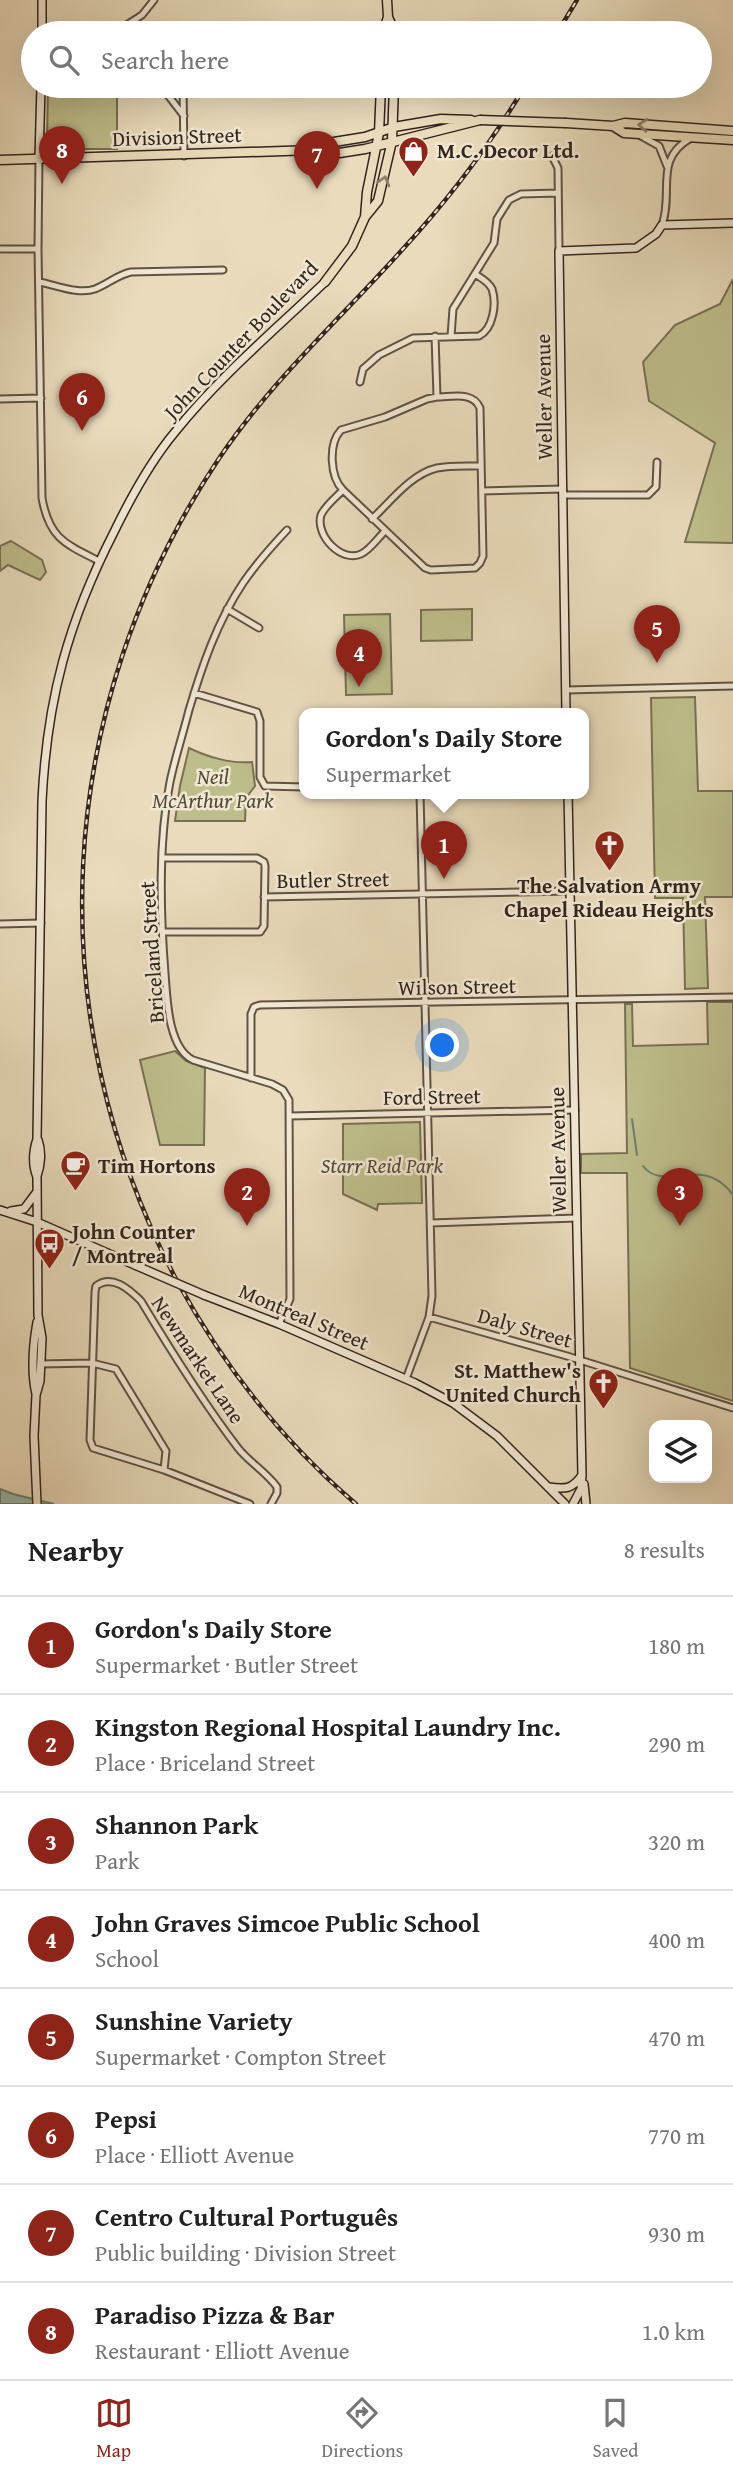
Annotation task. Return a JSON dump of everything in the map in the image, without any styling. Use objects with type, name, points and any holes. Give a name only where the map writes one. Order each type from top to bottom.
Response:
[{"type":"main road","points":[[42,0],[42,21]]},
{"type":"main road","points":[[387,0],[390,21]]},
{"type":"main road","points":[[387,21],[388,17]]},
{"type":"main road","points":[[39,158],[41,98]]},
{"type":"main road","points":[[365,217],[367,192],[379,133],[380,98]]},
{"type":"main road","name":"John Counter Boulevard","points":[[37,1504],[34,1436],[36,1395],[33,1383],[42,1338],[38,1315],[37,1222],[37,1177],[41,1147],[37,1139],[42,801],[48,721],[65,647],[99,561],[133,493],[174,433],[215,386],[324,282],[352,246],[365,217],[378,201],[392,141],[394,98]]},
{"type":"main road","name":"Division Street","points":[[314,150],[334,142],[379,133],[394,127],[441,119],[613,126],[625,123],[733,131]]},
{"type":"main road","name":"Division Street","points":[[0,160],[314,150],[333,154],[377,146],[480,120]]},
{"type":"main road","name":"Division Street","points":[[613,126],[624,133],[733,140]]},
{"type":"main road","points":[[559,251],[636,248],[656,234],[662,225],[733,223]]},
{"type":"main road","name":"Weller Avenue","points":[[559,251],[566,708]]},
{"type":"main road","name":"Weller Avenue","points":[[568,799],[582,1475],[581,1489],[573,1504]]},
{"type":"main road","points":[[4,1211],[24,1209],[37,1192]]},
{"type":"main road","name":"Montreal Street","points":[[4,1211],[37,1222],[406,1379],[468,1413],[497,1436],[565,1504]]},
{"type":"main road","points":[[548,1487],[568,1488],[576,1485],[582,1475]]},
{"type":"main road","points":[[582,1475],[586,1504]]},
{"type":"street","points":[[133,21],[142,15],[154,0]]},
{"type":"street","points":[[169,98],[184,116]]},
{"type":"street","points":[[183,98],[184,156]]},
{"type":"street","points":[[635,134],[659,146],[667,169]]},
{"type":"street","points":[[662,225],[666,215],[667,169],[674,150],[691,138]]},
{"type":"street","points":[[552,156],[558,168],[559,251]]},
{"type":"street","points":[[39,158],[42,498],[46,519],[53,530],[68,546],[99,561]]},
{"type":"street","points":[[451,336],[453,309],[495,243],[497,219],[509,200],[521,194],[558,193]]},
{"type":"street","points":[[0,249],[38,248]]},
{"type":"street","points":[[39,282],[85,291],[98,288],[120,274],[131,272],[223,270]]},
{"type":"street","points":[[360,382],[363,369],[379,355],[413,338],[479,336],[487,332],[491,323],[493,293],[486,282],[475,274]]},
{"type":"street","points":[[435,336],[437,397]]},
{"type":"street","points":[[469,397],[479,404],[481,466],[481,563],[475,568],[431,570],[425,568],[343,490],[335,479],[334,440],[341,430],[385,417],[427,399],[469,397]]},
{"type":"street","points":[[0,399],[41,398]]},
{"type":"street","points":[[482,491],[648,495],[656,487],[657,462]]},
{"type":"street","points":[[373,519],[412,480],[427,471],[445,467],[481,466]]},
{"type":"street","points":[[343,490],[324,510],[320,524],[324,537],[340,552],[358,555],[385,531]]},
{"type":"street","name":"Briceland Street","points":[[279,1324],[289,1299],[289,1100],[283,1090],[272,1084],[193,1060],[185,1057],[178,1049],[166,984],[162,932],[162,858],[170,784],[207,654],[227,609],[258,562],[287,530]]},
{"type":"street","points":[[227,609],[259,628]]},
{"type":"street","points":[[566,690],[733,687]]},
{"type":"street","points":[[194,693],[257,712],[260,721],[260,777],[265,786],[299,787]]},
{"type":"street","points":[[406,1379],[429,1317],[432,1296],[420,799]]},
{"type":"street","points":[[162,858],[260,859],[265,866],[264,926],[260,932],[162,932]]},
{"type":"street","name":"Butler Street","points":[[264,897],[570,891]]},
{"type":"street","points":[[0,924],[41,923]]},
{"type":"street","name":"Wilson Street","points":[[251,1078],[251,1014],[254,1007],[260,1005],[733,997]]},
{"type":"street","name":"Ford Street","points":[[290,1116],[575,1110]]},
{"type":"street","points":[[431,1223],[577,1219]]},
{"type":"street","name":"Newmarket Lane","points":[[250,1504],[164,1470],[93,1448],[90,1440],[96,1286],[107,1280],[125,1288],[141,1301],[198,1392],[239,1449],[276,1487],[277,1493],[271,1504]]},
{"type":"street","name":"Daly Street","points":[[429,1317],[733,1408]]},
{"type":"street","points":[[38,1364],[92,1363],[116,1369],[166,1451],[164,1470]]},
{"type":"green space","points":[[48,98],[117,98],[117,149],[56,149],[47,141]]},
{"type":"green space","points":[[733,279],[733,543],[685,542],[715,443],[649,401],[643,362],[675,325],[720,304]]},
{"type":"green space","points":[[11,541],[42,560],[46,572],[40,580],[8,565],[0,571],[0,546]]},
{"type":"green space","points":[[472,609],[472,640],[421,641],[421,610]]},
{"type":"green space","points":[[390,614],[392,694],[346,695],[344,615]]},
{"type":"green space","points":[[695,697],[698,791],[733,791],[733,897],[705,897],[708,988],[685,989],[683,898],[655,898],[651,698]]},
{"type":"green space","name":"Neil McArthur Park","points":[[189,748],[220,759],[252,762],[255,786],[246,798],[245,821],[175,821]]},
{"type":"green space","points":[[707,1002],[733,1002],[733,1401],[630,1368],[627,1173],[581,1173],[581,1154],[627,1153],[625,1004],[632,1004],[633,1046],[708,1044]]},
{"type":"green space","points":[[175,1051],[186,1061],[205,1068],[204,1145],[160,1145],[140,1060]]},
{"type":"green space","name":"Starr Reid Park","points":[[420,1122],[422,1203],[378,1204],[377,1210],[343,1194],[343,1124]]},
{"type":"shaded area","points":[[0,1489],[13,1494],[54,1504],[0,1504]]},
{"type":"waterway","points":[[632,1119],[637,1155]]},
{"type":"waterway","points":[[643,1166],[651,1173],[661,1176],[697,1174],[709,1177],[721,1183],[733,1195]]},
{"type":"railway","points":[[564,21],[577,0]]},
{"type":"railway","points":[[356,1504],[279,1428],[214,1343],[177,1281],[132,1180],[101,1076],[85,971],[83,864],[96,759],[122,656],[163,556],[218,460],[238,431],[283,377],[436,211],[468,171],[518,98]]},
{"type":"place","name":"M.C. Decor Ltd.","points":[[414,178]]},
{"type":"place","name":"Paradiso Pizza & Bar","points":[[62,184]]},
{"type":"place","name":"Centro Cultural Português","points":[[317,189]]},
{"type":"place","name":"Pepsi","points":[[82,431]]},
{"type":"place","name":"Sunshine Variety","points":[[657,663]]},
{"type":"place","name":"John Graves Simcoe Public School","points":[[359,687]]},
{"type":"place","name":"The Salvation Army Chapel Rideau Heights","points":[[609,873]]},
{"type":"place","name":"Gordon's Daily Store","points":[[444,879]]},
{"type":"place","name":"Tim Hortons","points":[[75,1193]]},
{"type":"place","name":"Kingston Regional Hospital Laundry Inc.","points":[[247,1226]]},
{"type":"place","name":"Shannon Park","points":[[680,1226]]},
{"type":"place","name":"John Counter / Montreal","points":[[49,1271]]},
{"type":"place","name":"St. Matthew's United Church","points":[[604,1410]]}]
